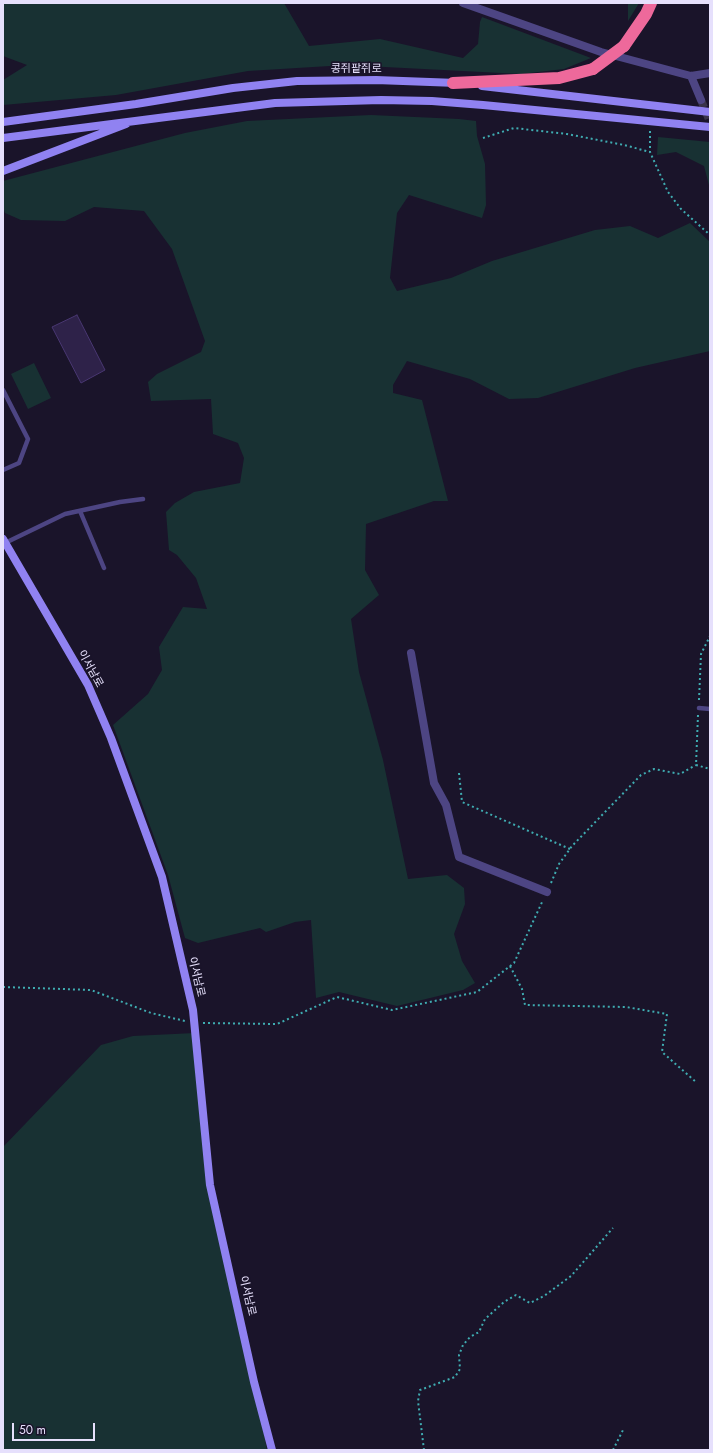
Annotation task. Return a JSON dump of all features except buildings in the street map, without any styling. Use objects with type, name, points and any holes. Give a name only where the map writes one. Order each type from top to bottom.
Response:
[{"type":"highway","points":[[453,83],[559,78],[593,68],[624,46],[646,14],[651,3]]},
{"type":"main road","name":"콩쥐팥쥐로","points":[[3,122],[136,104],[233,88],[297,81],[376,80],[453,83],[710,112]]},
{"type":"main road","points":[[3,138],[139,119],[275,103],[389,100],[483,105],[710,127]]},
{"type":"main road","points":[[3,171],[139,119]]},
{"type":"main road","name":"이서남로","points":[[4,541],[88,685],[111,738],[162,877],[193,1010],[210,1185],[254,1382],[272,1450]]},
{"type":"street","points":[[463,3],[601,52],[691,76],[710,73]]},
{"type":"street","points":[[691,76],[700,100]]},
{"type":"street","points":[[411,653],[434,783],[446,805],[460,857],[547,892]]},
{"type":"lane","points":[[3,390],[28,439],[19,463],[3,470]]},
{"type":"lane","points":[[4,541],[65,514],[120,502],[143,499]]},
{"type":"lane","points":[[80,511],[104,568]]},
{"type":"lane","points":[[699,708],[710,709]]},
{"type":"path","points":[[650,122],[650,152],[668,192],[681,209],[710,235]]},
{"type":"path","points":[[483,138],[514,128],[567,134],[624,145],[650,152]]},
{"type":"path","points":[[3,987],[91,990],[151,1013],[194,1023],[278,1024],[337,997],[392,1010],[477,992],[514,963],[559,864],[570,849],[641,775],[654,769],[680,774],[696,765]]},
{"type":"path","points":[[459,773],[462,802],[570,849]]},
{"type":"path","points":[[510,966],[522,989],[525,1005],[626,1007],[667,1014],[662,1052],[696,1082]]},
{"type":"path","points":[[424,1450],[418,1401],[420,1390],[455,1377],[460,1369],[459,1355],[463,1345],[470,1337],[479,1332],[485,1319],[504,1302],[516,1295],[530,1303],[544,1296],[571,1276],[612,1228]]},
{"type":"path","points":[[612,1450],[623,1430]]},
{"type":"green space","points":[[3,3],[284,3],[309,46],[380,39],[463,58],[478,44],[480,22],[482,17],[591,58],[564,69],[521,74],[346,65],[248,71],[116,95],[3,105],[3,80],[27,65],[3,56]]},
{"type":"green space","points":[[628,3],[639,3],[628,21]]},
{"type":"green space","points":[[371,115],[476,121],[477,136],[485,164],[486,205],[482,218],[409,195],[397,213],[390,278],[397,291],[451,278],[492,261],[595,230],[630,226],[658,238],[690,223],[710,242],[710,351],[635,368],[538,398],[509,399],[470,379],[407,361],[393,385],[393,393],[422,400],[448,501],[434,501],[366,524],[365,570],[379,595],[351,619],[359,672],[383,760],[408,879],[447,875],[464,888],[465,904],[454,934],[462,961],[475,983],[463,990],[397,1006],[339,992],[316,998],[311,920],[295,922],[266,932],[260,928],[198,943],[185,938],[168,875],[113,725],[148,694],[162,670],[159,647],[183,607],[207,609],[196,578],[177,555],[169,550],[166,512],[175,503],[194,492],[240,483],[244,458],[238,443],[213,434],[211,399],[151,401],[148,382],[157,374],[201,352],[205,341],[172,249],[144,211],[94,207],[65,221],[21,220],[5,213],[3,207],[3,181],[185,133],[247,121]]},
{"type":"green space","points":[[658,137],[710,142],[710,189],[704,166],[676,152],[657,155]]},
{"type":"green space","points":[[34,363],[51,398],[28,409],[11,374]]},
{"type":"green space","points":[[195,1033],[210,1185],[254,1382],[267,1450],[3,1450],[3,1147],[101,1045],[133,1036]]},
{"type":"tunnel","points":[[701,100],[710,122]]}]
